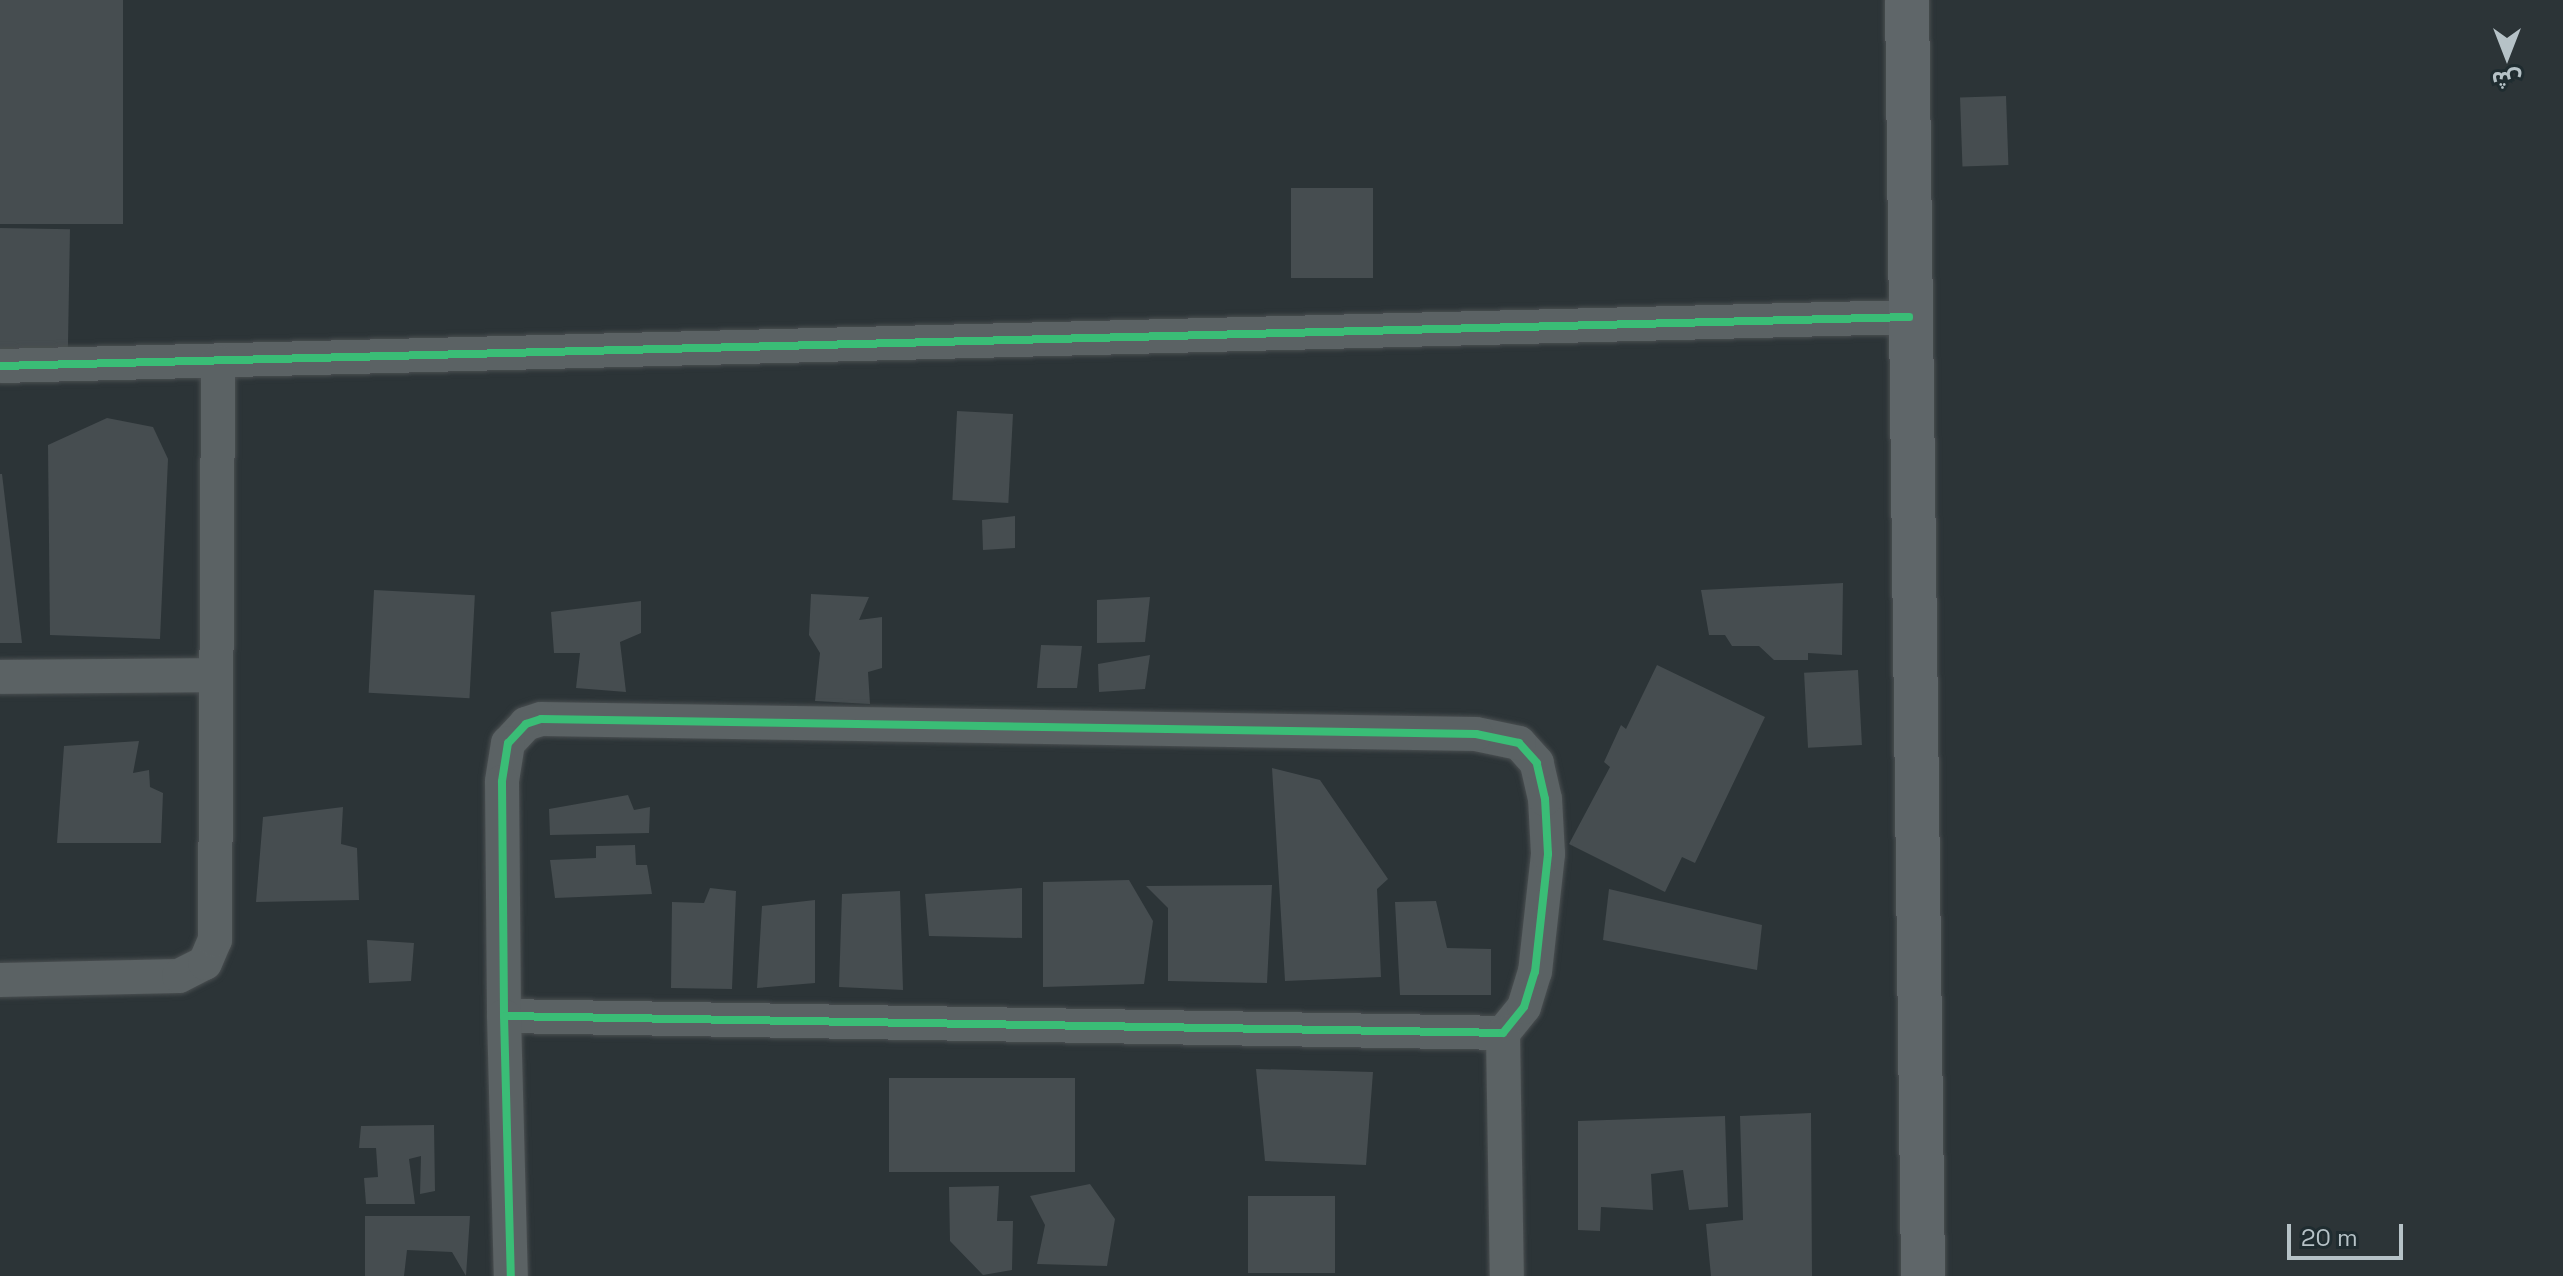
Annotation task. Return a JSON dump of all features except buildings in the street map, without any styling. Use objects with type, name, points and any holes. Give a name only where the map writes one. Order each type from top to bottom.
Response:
[{"type":"main road","points":[[1907,0],[1923,1276]]},
{"type":"street","points":[[0,366],[1909,317]]},
{"type":"street","points":[[0,980],[179,976],[205,963],[215,940],[213,675],[218,362]]},
{"type":"street","points":[[0,677],[213,675]]},
{"type":"street","points":[[511,1276],[504,1016],[504,754],[515,731],[541,719],[1476,734],[1519,743],[1537,763],[1545,799],[1548,854],[1535,972],[1524,1007],[1503,1033],[1507,1276]]},
{"type":"street","points":[[504,1016],[1503,1033]]},
{"type":"cycle path","points":[[0,366],[1909,317]]},
{"type":"cycle path","points":[[504,1016],[1503,1033],[1524,1007],[1535,972],[1548,854],[1545,799],[1537,763],[1519,743],[1476,734],[541,719],[526,724],[508,743],[502,782],[504,1016],[511,1276]]}]
